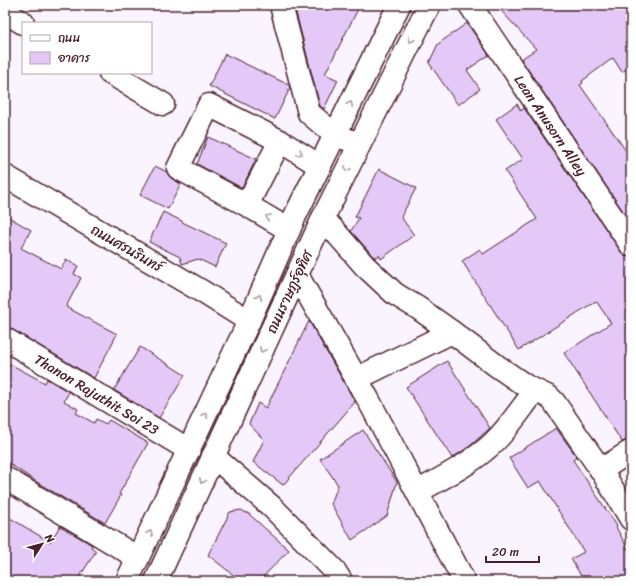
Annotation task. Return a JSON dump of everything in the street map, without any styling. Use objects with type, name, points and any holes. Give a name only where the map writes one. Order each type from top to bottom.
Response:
[{"type":"street","points":[[281,5],[308,113],[335,135],[360,144]]},
{"type":"street","name":"ถนนราษฏร์อุทิศ","points":[[127,581],[249,321],[288,230],[399,5]]},
{"type":"street","name":"ถนนราษฏร์อุทิศ","points":[[156,581],[323,218],[429,5]]},
{"type":"street","name":"Lean Anusorn Alley","points":[[470,5],[631,245]]},
{"type":"street","points":[[5,12],[22,22]]},
{"type":"street","points":[[112,74],[163,104]]},
{"type":"street","points":[[288,230],[247,205],[178,168],[209,105],[280,141],[320,166]]},
{"type":"street","points":[[247,205],[280,141]]},
{"type":"street","name":"ถนนศรนรินทร์","points":[[5,176],[203,292],[249,321]]},
{"type":"street","points":[[323,218],[365,266],[395,294],[418,308],[497,366],[554,402],[601,470],[631,519]]},
{"type":"street","points":[[297,275],[356,379],[464,581]]},
{"type":"street","points":[[356,379],[452,332]]},
{"type":"street","name":"Thanon Rajuthit Soi 23","points":[[5,339],[189,450]]},
{"type":"street","points":[[417,492],[453,472],[485,450],[506,429],[535,391]]},
{"type":"street","points":[[601,470],[631,451]]},
{"type":"street","points":[[213,456],[272,507],[334,570],[341,581]]},
{"type":"street","points":[[5,478],[138,558]]},
{"type":"building","points":[[294,5],[360,5],[325,74],[338,80],[324,109],[320,106]]},
{"type":"building","points":[[496,5],[631,5],[631,66],[622,72],[613,58],[582,81],[583,83],[580,85],[631,158],[631,223],[521,59],[536,49]]},
{"type":"building","points":[[467,23],[489,55],[467,70],[480,89],[458,105],[429,63],[438,44]]},
{"type":"building","points":[[225,54],[289,85],[290,88],[275,119],[209,86]]},
{"type":"building","points":[[517,104],[521,111],[524,108],[621,252],[625,256],[631,257],[631,439],[622,442],[564,353],[611,323],[596,301],[519,350],[462,261],[480,249],[483,254],[537,219],[505,171],[523,159],[496,119]]},
{"type":"building","points":[[208,137],[256,159],[242,188],[197,164]]},
{"type":"building","points":[[155,166],[167,172],[172,179],[181,184],[168,209],[140,195]]},
{"type":"building","points":[[379,169],[416,188],[401,217],[414,235],[381,259],[379,255],[375,258],[351,231],[359,218],[355,217]]},
{"type":"building","points":[[163,212],[226,243],[215,267],[198,259],[182,264],[180,257],[149,242]]},
{"type":"building","points":[[5,215],[31,230],[21,248],[61,269],[66,260],[78,266],[74,274],[81,278],[66,307],[117,334],[94,378],[5,325]]},
{"type":"building","points":[[309,321],[355,402],[283,485],[253,462],[264,440],[249,424],[258,403],[266,408]]},
{"type":"building","points":[[140,347],[185,375],[159,418],[114,390]]},
{"type":"building","points":[[447,361],[490,428],[470,446],[452,458],[406,387]]},
{"type":"building","points":[[10,364],[45,383],[47,379],[69,392],[64,401],[78,409],[76,413],[94,423],[96,419],[106,424],[109,420],[148,443],[119,494],[121,495],[105,523],[5,461],[5,373]]},
{"type":"building","points":[[556,428],[577,457],[573,460],[617,526],[616,527],[631,555],[631,581],[584,581],[571,559],[584,552],[540,481],[528,488],[509,458]]},
{"type":"building","points":[[363,430],[397,482],[387,516],[352,540],[331,504],[338,485],[320,459]]},
{"type":"building","points":[[241,510],[249,514],[289,550],[259,581],[241,581],[208,555],[230,512]]},
{"type":"building","points":[[5,515],[50,542],[60,526],[92,545],[91,547],[96,551],[77,581],[5,581]]}]
